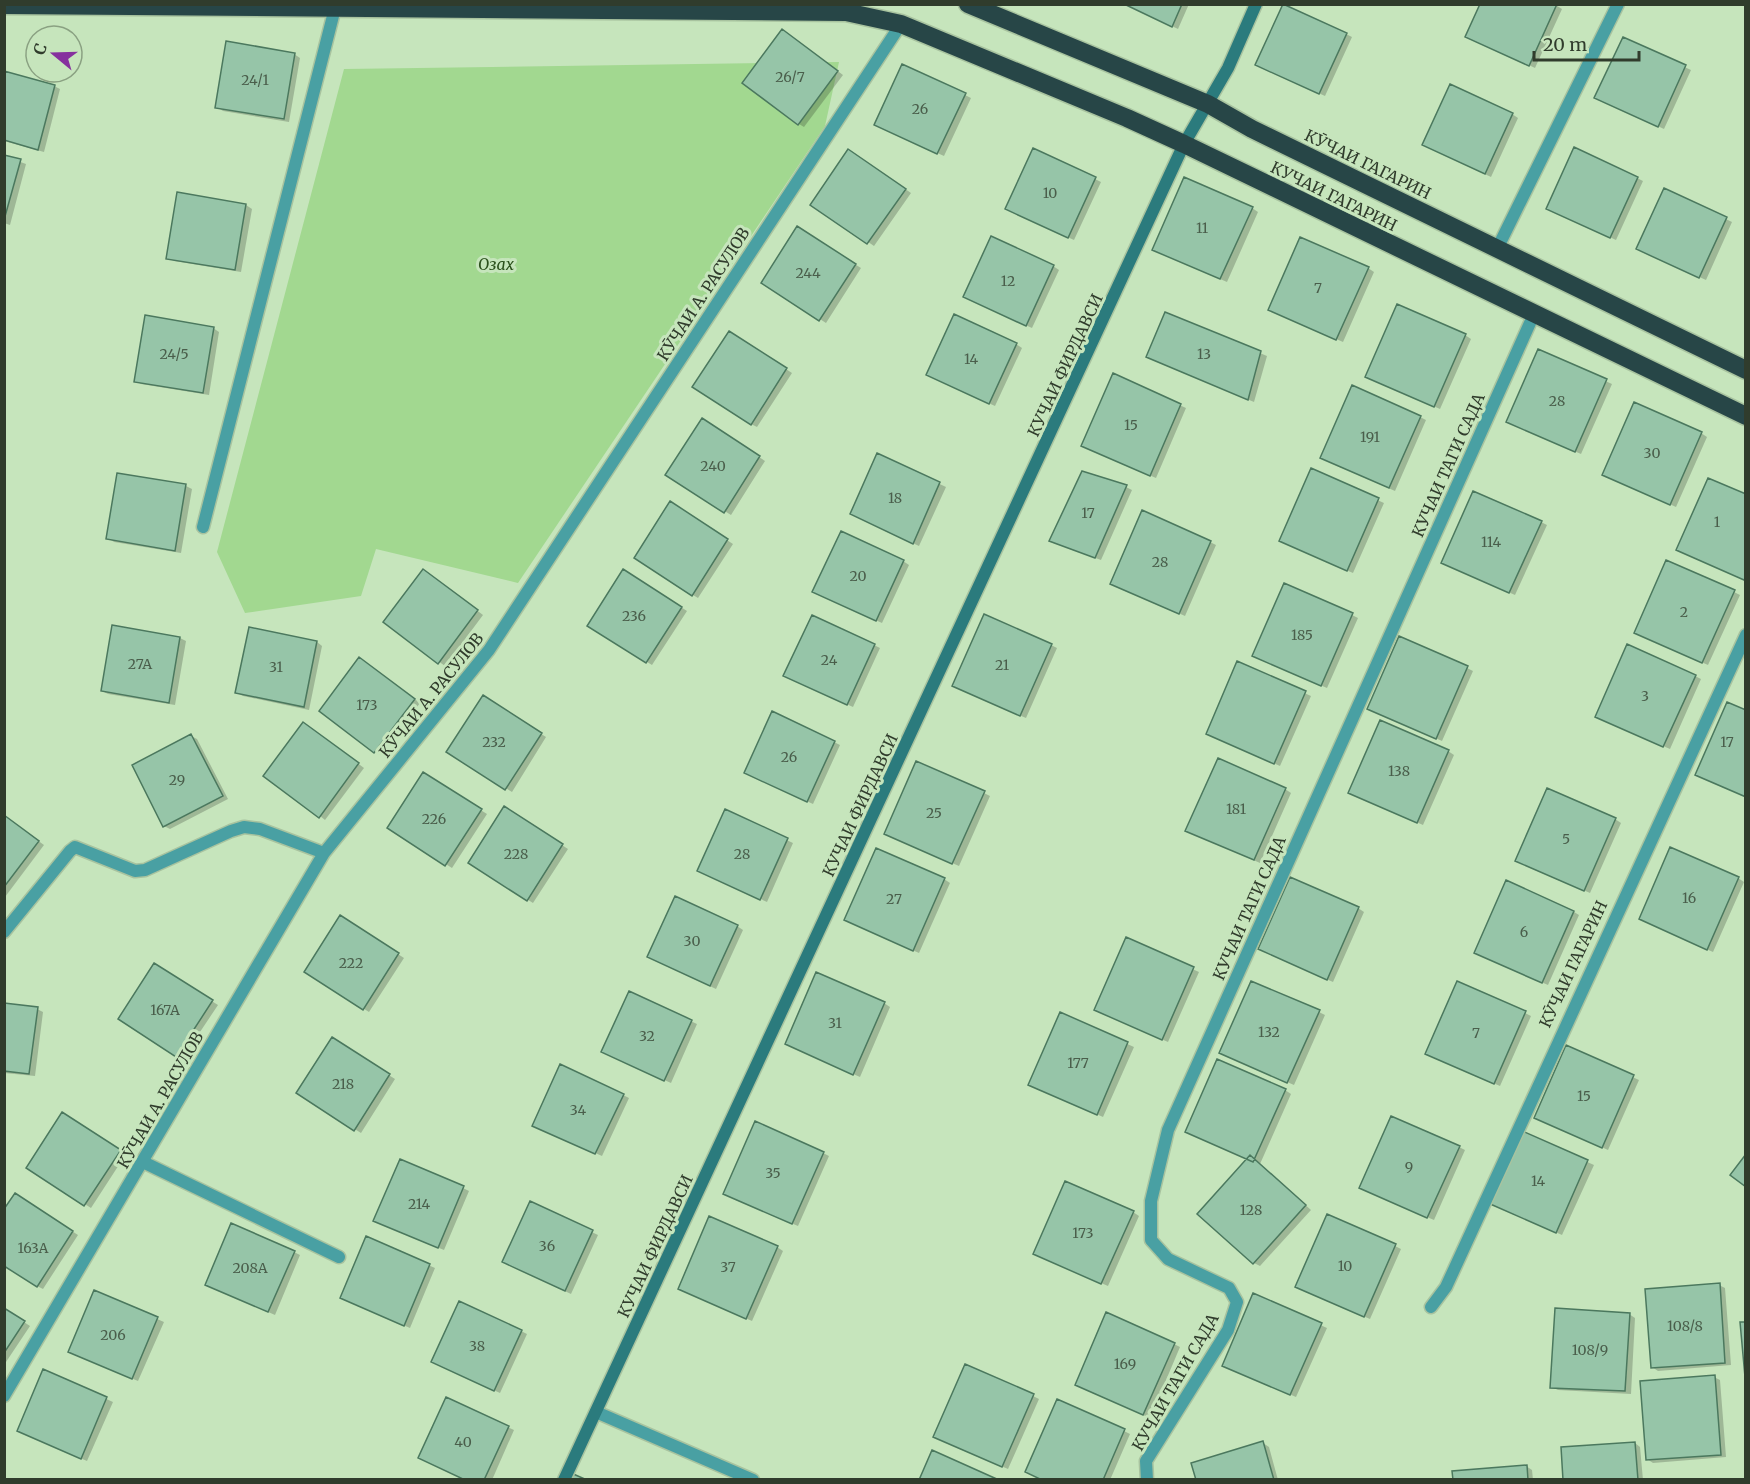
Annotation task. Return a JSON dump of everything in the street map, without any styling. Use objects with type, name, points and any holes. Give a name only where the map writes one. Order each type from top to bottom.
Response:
[{"type":"highway","name":"КӮЧАИ ГАГАРИН","points":[[968,4],[1208,104],[1252,129],[1746,370]]},
{"type":"highway","points":[[4,5],[846,12],[901,24]]},
{"type":"highway","name":"КУЧАИ ГАГАРИН","points":[[901,24],[1184,144],[1746,416]]},
{"type":"street","name":"КУЧАИ ФИРДАВСИ","points":[[564,1479],[1184,144],[1228,68],[1256,4]]},
{"type":"street","points":[[1497,249],[1618,4]]},
{"type":"street","points":[[203,526],[335,8]]},
{"type":"street","name":"КӮЧАИ А. РАСУЛОВ","points":[[4,1396],[324,853],[489,650],[901,24]]},
{"type":"street","name":"КУЧАИ ТАГИ САДА","points":[[1147,1479],[1146,1461],[1228,1329],[1237,1302],[1228,1288],[1168,1259],[1150,1240],[1151,1202],[1168,1130],[1534,314]]},
{"type":"street","name":"КӮЧАИ ГАГАРИН","points":[[1431,1307],[1446,1287],[1746,635]]},
{"type":"street","points":[[4,932],[75,847],[135,871],[145,870],[244,827],[260,829],[324,853]]},
{"type":"street","points":[[143,1162],[339,1257]]},
{"type":"street","points":[[596,1412],[753,1479]]},
{"type":"green space","name":"Озах","points":[[839,62],[825,126],[518,583],[376,549],[361,596],[245,613],[217,552],[344,69]]},
{"type":"building","points":[[1124,4],[1182,4],[1172,27]]},
{"type":"building","points":[[1283,4],[1347,33],[1319,94],[1255,65]]},
{"type":"building","points":[[1480,4],[1557,4],[1529,66],[1465,37]]},
{"type":"building","points":[[782,29],[838,71],[798,125],[742,83]]},
{"type":"building","points":[[1623,37],[1686,65],[1658,127],[1594,98]]},
{"type":"building","points":[[226,41],[295,53],[284,119],[215,108]]},
{"type":"building","points":[[902,64],[966,93],[937,154],[874,125]]},
{"type":"building","points":[[4,71],[24,76],[24,84],[55,85],[38,150],[4,140]]},
{"type":"building","points":[[1450,84],[1513,113],[1485,174],[1422,145]]},
{"type":"building","points":[[1574,147],[1638,177],[1610,238],[1546,209]]},
{"type":"building","points":[[1033,148],[1096,177],[1068,238],[1005,209]]},
{"type":"building","points":[[848,149],[906,189],[867,244],[810,205]]},
{"type":"building","points":[[4,155],[21,159],[4,220]]},
{"type":"building","points":[[1184,177],[1253,207],[1220,279],[1152,250]]},
{"type":"building","points":[[1664,188],[1727,217],[1699,278],[1636,249]]},
{"type":"building","points":[[177,192],[246,204],[235,270],[166,259]]},
{"type":"building","points":[[797,226],[856,264],[819,321],[761,283]]},
{"type":"building","points":[[991,236],[1054,265],[1026,326],[963,297]]},
{"type":"building","points":[[1300,237],[1369,267],[1336,340],[1268,310]]},
{"type":"building","points":[[1397,304],[1466,334],[1434,407],[1365,377]]},
{"type":"building","points":[[1165,312],[1261,351],[1248,400],[1146,357]]},
{"type":"building","points":[[954,314],[1017,343],[989,404],[926,375]]},
{"type":"building","points":[[145,315],[214,327],[203,393],[134,382]]},
{"type":"building","points":[[729,331],[787,368],[751,425],[692,387]]},
{"type":"building","points":[[1538,349],[1607,379],[1575,452],[1506,422]]},
{"type":"building","points":[[1113,373],[1181,404],[1150,476],[1081,446]]},
{"type":"building","points":[[1352,385],[1421,416],[1389,488],[1320,458]]},
{"type":"building","points":[[1634,402],[1702,432],[1670,505],[1602,475]]},
{"type":"building","points":[[702,418],[760,456],[724,513],[665,475]]},
{"type":"building","points":[[877,453],[940,482],[913,544],[850,514]]},
{"type":"building","points":[[1311,468],[1379,498],[1347,571],[1279,541]]},
{"type":"building","points":[[1082,471],[1127,485],[1095,558],[1049,541]]},
{"type":"building","points":[[117,473],[186,484],[175,551],[106,539]]},
{"type":"building","points":[[1708,478],[1746,494],[1746,577],[1744,580],[1676,550]]},
{"type":"building","points":[[1473,491],[1542,521],[1509,593],[1441,563]]},
{"type":"building","points":[[670,501],[728,539],[692,596],[634,558]]},
{"type":"building","points":[[1142,510],[1211,541],[1179,614],[1110,584]]},
{"type":"building","points":[[841,531],[904,560],[876,621],[812,592]]},
{"type":"building","points":[[1666,560],[1735,590],[1702,663],[1634,633]]},
{"type":"building","points":[[423,569],[478,610],[438,664],[383,622]]},
{"type":"building","points":[[623,569],[682,607],[646,663],[587,626]]},
{"type":"building","points":[[1284,583],[1353,613],[1321,686],[1252,656]]},
{"type":"building","points":[[984,614],[1052,644],[1020,716],[952,686]]},
{"type":"building","points":[[812,615],[875,644],[847,705],[783,676]]},
{"type":"building","points":[[112,625],[180,637],[169,703],[101,691]]},
{"type":"building","points":[[249,627],[317,641],[304,707],[235,693]]},
{"type":"building","points":[[1399,636],[1468,666],[1436,739],[1367,709]]},
{"type":"building","points":[[1627,644],[1696,675],[1663,747],[1595,717]]},
{"type":"building","points":[[359,657],[415,699],[374,753],[319,711]]},
{"type":"building","points":[[1237,661],[1306,691],[1274,764],[1206,734]]},
{"type":"building","points":[[483,695],[542,733],[505,790],[446,752]]},
{"type":"building","points":[[1727,702],[1746,710],[1746,797],[1695,775]]},
{"type":"building","points":[[772,711],[835,741],[807,802],[744,773]]},
{"type":"building","points":[[1380,720],[1449,750],[1417,823],[1348,793]]},
{"type":"building","points":[[303,722],[359,763],[319,818],[263,776]]},
{"type":"building","points":[[191,734],[223,796],[163,827],[132,765]]},
{"type":"building","points":[[1218,758],[1286,788],[1254,860],[1185,831]]},
{"type":"building","points":[[916,761],[985,791],[952,864],[884,834]]},
{"type":"building","points":[[423,772],[482,809],[445,866],[387,828]]},
{"type":"building","points":[[1547,788],[1616,818],[1584,891],[1515,861]]},
{"type":"building","points":[[504,806],[563,844],[527,901],[468,863]]},
{"type":"building","points":[[725,809],[788,838],[760,900],[697,871]]},
{"type":"building","points":[[4,815],[39,841],[4,887]]},
{"type":"building","points":[[1670,847],[1739,877],[1707,950],[1639,919]]},
{"type":"building","points":[[876,848],[945,878],[913,951],[844,920]]},
{"type":"building","points":[[1290,877],[1359,907],[1327,980],[1258,949]]},
{"type":"building","points":[[1506,880],[1574,911],[1542,983],[1474,953]]},
{"type":"building","points":[[675,896],[738,925],[710,986],[647,957]]},
{"type":"building","points":[[340,915],[399,953],[363,1010],[304,972]]},
{"type":"building","points":[[1126,937],[1194,967],[1162,1040],[1094,1010]]},
{"type":"building","points":[[154,963],[213,1000],[176,1057],[118,1019]]},
{"type":"building","points":[[816,972],[885,1002],[853,1075],[785,1044]]},
{"type":"building","points":[[1251,981],[1320,1010],[1287,1083],[1219,1053]]},
{"type":"building","points":[[1457,981],[1526,1011],[1494,1084],[1425,1054]]},
{"type":"building","points":[[629,991],[692,1020],[664,1081],[601,1052]]},
{"type":"building","points":[[4,1003],[38,1007],[29,1074],[4,1071]]},
{"type":"building","points":[[1060,1012],[1128,1042],[1097,1115],[1028,1085]]},
{"type":"building","points":[[332,1037],[390,1074],[354,1131],[296,1093]]},
{"type":"building","points":[[1566,1045],[1634,1075],[1602,1148],[1534,1118]]},
{"type":"building","points":[[1217,1059],[1286,1089],[1253,1162],[1185,1132]]},
{"type":"building","points":[[560,1064],[624,1094],[595,1154],[532,1126]]},
{"type":"building","points":[[62,1112],[121,1150],[84,1206],[26,1168]]},
{"type":"building","points":[[1391,1116],[1460,1146],[1427,1218],[1359,1188]]},
{"type":"building","points":[[755,1121],[824,1152],[792,1224],[723,1194]]},
{"type":"building","points":[[1520,1130],[1588,1160],[1556,1233],[1488,1203]]},
{"type":"building","points":[[1746,1154],[1746,1187],[1730,1175]]},
{"type":"building","points":[[1250,1155],[1306,1205],[1253,1264],[1197,1214]]},
{"type":"building","points":[[400,1159],[464,1186],[438,1248],[373,1221]]},
{"type":"building","points":[[1065,1181],[1134,1211],[1101,1284],[1033,1254]]},
{"type":"building","points":[[15,1193],[73,1231],[37,1287],[4,1266],[4,1209]]},
{"type":"building","points":[[530,1201],[593,1230],[565,1291],[502,1262]]},
{"type":"building","points":[[1327,1214],[1396,1244],[1364,1317],[1295,1287]]},
{"type":"building","points":[[709,1216],[778,1246],[746,1319],[678,1289]]},
{"type":"building","points":[[231,1223],[295,1251],[268,1312],[205,1285]]},
{"type":"building","points":[[366,1236],[430,1264],[404,1326],[340,1298]]},
{"type":"building","points":[[1720,1283],[1725,1363],[1651,1368],[1645,1289]]},
{"type":"building","points":[[94,1290],[158,1317],[132,1379],[68,1352]]},
{"type":"building","points":[[1253,1293],[1322,1323],[1290,1395],[1222,1366]]},
{"type":"building","points":[[459,1301],[522,1330],[494,1391],[431,1362]]},
{"type":"building","points":[[4,1308],[25,1321],[4,1353]]},
{"type":"building","points":[[1555,1308],[1630,1313],[1625,1391],[1550,1388]]},
{"type":"building","points":[[1106,1312],[1175,1343],[1143,1415],[1075,1385]]},
{"type":"building","points":[[1740,1322],[1746,1322],[1746,1388]]},
{"type":"building","points":[[965,1364],[1034,1394],[1002,1467],[933,1437]]},
{"type":"building","points":[[43,1369],[107,1397],[81,1459],[17,1431]]},
{"type":"building","points":[[1715,1375],[1721,1455],[1646,1460],[1640,1381]]},
{"type":"building","points":[[446,1397],[509,1426],[484,1480],[465,1480],[418,1458]]},
{"type":"building","points":[[1057,1399],[1125,1429],[1103,1480],[1042,1480],[1025,1472]]},
{"type":"building","points":[[1263,1441],[1274,1480],[1196,1480],[1191,1463]]},
{"type":"building","points":[[1635,1442],[1638,1480],[1563,1480],[1561,1447]]},
{"type":"building","points":[[932,1450],[999,1480],[919,1480]]},
{"type":"building","points":[[1527,1465],[1528,1480],[1453,1480],[1452,1471]]},
{"type":"building","points":[[571,1473],[587,1480],[568,1480]]}]
